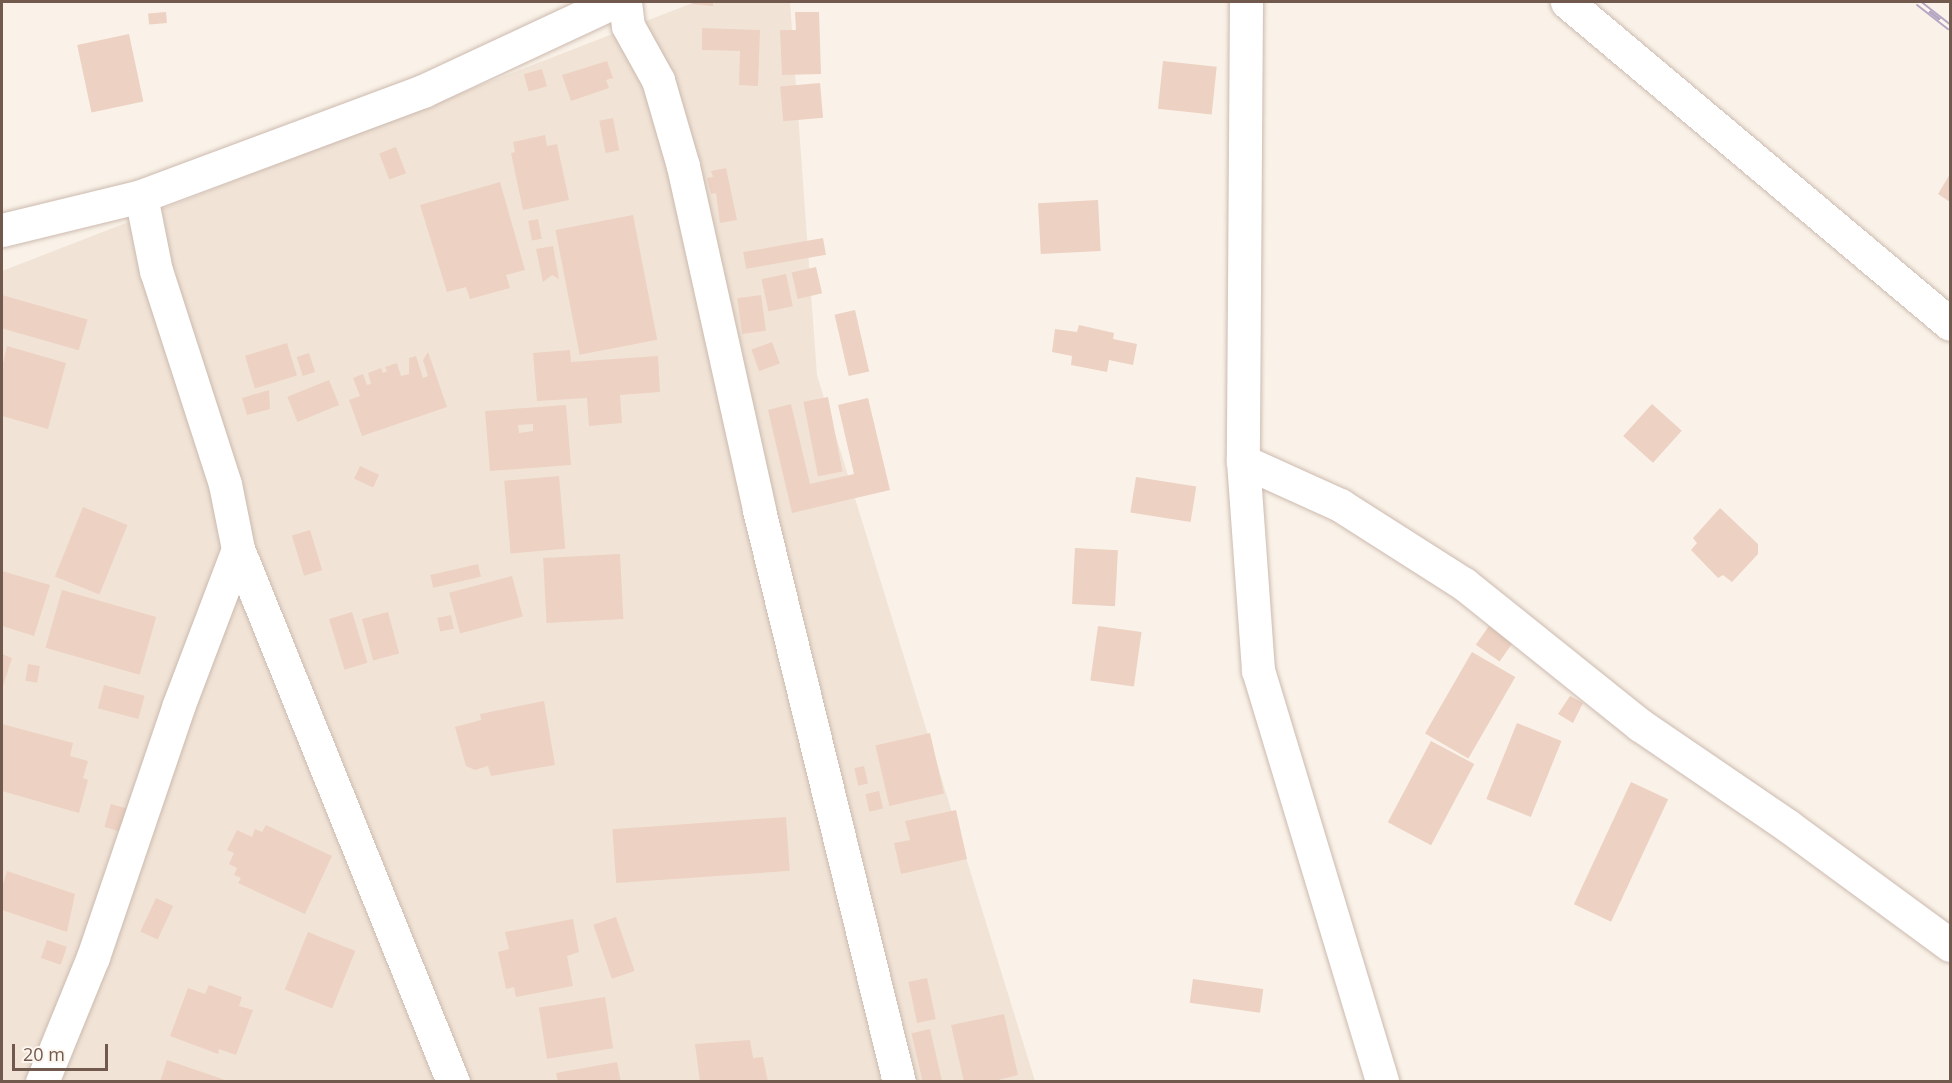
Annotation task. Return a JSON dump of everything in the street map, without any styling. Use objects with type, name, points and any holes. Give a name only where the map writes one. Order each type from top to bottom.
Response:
[{"type":"street","points":[[2,230],[141,196],[423,91],[614,2]]},
{"type":"street","points":[[626,2],[628,26],[658,80],[683,166],[762,521],[899,1082]]},
{"type":"street","points":[[1246,2],[1243,460],[1258,670],[1382,1082]]},
{"type":"street","points":[[1567,2],[1950,324]]},
{"type":"street","points":[[141,196],[156,272],[225,484],[238,549],[453,1082]]},
{"type":"street","points":[[1243,460],[1340,505],[1464,584],[1640,725],[1788,826],[1950,945]]},
{"type":"street","points":[[42,1082],[93,957],[178,707],[238,549]]},
{"type":"shaded area","points":[[695,2],[790,2],[817,375],[1035,1081],[2,1082],[2,271]]},
{"type":"building","points":[[692,2],[713,2],[713,6],[692,4]]},
{"type":"building","points":[[166,12],[167,23],[149,25],[148,14]]},
{"type":"building","points":[[795,12],[819,12],[821,74],[782,75],[780,30],[796,30]]},
{"type":"building","points":[[702,28],[760,30],[758,86],[739,85],[740,51],[702,50]]},
{"type":"building","points":[[129,34],[143,101],[92,113],[77,45]]},
{"type":"building","points":[[607,61],[613,78],[606,80],[609,88],[571,101],[562,75]]},
{"type":"building","points":[[1163,61],[1217,67],[1212,114],[1158,109]]},
{"type":"building","points":[[542,69],[547,86],[529,92],[524,74]]},
{"type":"building","points":[[820,83],[823,118],[783,121],[780,86]]},
{"type":"building","points":[[613,118],[619,150],[606,153],[599,121]]},
{"type":"building","points":[[545,135],[547,146],[557,144],[569,200],[523,210],[511,153],[515,152],[513,142]]},
{"type":"building","points":[[396,147],[406,173],[389,180],[379,153]]},
{"type":"building","points":[[726,168],[737,220],[720,223],[716,193],[711,194],[707,178],[713,177],[711,171]]},
{"type":"building","points":[[1950,174],[1950,202],[1938,194]]},
{"type":"building","points":[[500,182],[525,270],[506,275],[510,288],[470,299],[466,287],[447,292],[420,205]]},
{"type":"building","points":[[1098,200],[1101,251],[1041,254],[1038,203]]},
{"type":"building","points":[[633,215],[657,340],[580,355],[555,230]]},
{"type":"building","points":[[538,219],[542,239],[532,241],[528,221]]},
{"type":"building","points":[[823,238],[826,255],[746,269],[743,252]]},
{"type":"building","points":[[553,246],[559,279],[552,275],[543,282],[536,249]]},
{"type":"building","points":[[816,267],[822,293],[798,299],[792,273]]},
{"type":"building","points":[[786,274],[793,306],[768,311],[762,279]]},
{"type":"building","points":[[2,295],[88,320],[79,350],[2,328]]},
{"type":"building","points":[[761,295],[766,331],[742,334],[737,298]]},
{"type":"building","points":[[855,310],[869,371],[849,376],[835,315]]},
{"type":"building","points":[[1079,325],[1114,333],[1113,339],[1137,344],[1133,365],[1109,360],[1107,372],[1071,365],[1072,356],[1052,352],[1055,329],[1077,332]]},
{"type":"building","points":[[772,342],[780,364],[759,371],[751,350]]},
{"type":"building","points":[[287,343],[297,376],[255,388],[245,356]]},
{"type":"building","points":[[7,346],[66,363],[48,429],[2,416],[2,368]]},
{"type":"building","points":[[570,350],[571,362],[658,356],[660,392],[620,395],[622,423],[589,426],[587,398],[537,401],[533,353]]},
{"type":"building","points":[[428,352],[447,407],[362,436],[349,400],[360,396],[353,378],[363,374],[367,385],[371,384],[368,373],[381,368],[383,373],[387,371],[385,367],[397,363],[401,376],[409,374],[409,358],[416,356],[423,378],[428,376],[423,360]]},
{"type":"building","points":[[309,353],[315,372],[303,376],[297,357]]},
{"type":"building","points":[[329,380],[339,405],[297,422],[287,397]]},
{"type":"building","points":[[269,390],[270,409],[247,415],[242,398]]},
{"type":"building","points":[[828,397],[843,472],[818,476],[803,402]]},
{"type":"building","points":[[868,398],[890,490],[792,513],[768,410],[791,404],[810,484],[854,474],[838,405]]},
{"type":"building","points":[[1652,404],[1682,431],[1653,463],[1623,436]]},
{"type":"building","points":[[566,405],[571,465],[490,471],[485,411]],"holes":[[[533,424],[533,431],[519,433],[518,425]]]},
{"type":"building","points":[[360,466],[379,475],[373,488],[354,479]]},
{"type":"building","points":[[559,476],[565,549],[511,554],[504,481]]},
{"type":"building","points":[[1136,477],[1196,487],[1191,522],[1130,513]]},
{"type":"building","points":[[83,507],[128,525],[99,595],[55,577]]},
{"type":"building","points":[[1720,508],[1758,544],[1758,554],[1732,582],[1723,575],[1718,578],[1691,550],[1697,543],[1693,538]]},
{"type":"building","points":[[310,530],[322,570],[304,576],[292,536]]},
{"type":"building","points":[[1075,548],[1118,550],[1115,606],[1072,604]]},
{"type":"building","points":[[620,554],[623,619],[547,623],[543,558]]},
{"type":"building","points":[[478,564],[481,577],[433,588],[430,575]]},
{"type":"building","points":[[2,571],[50,585],[34,636],[2,626]]},
{"type":"building","points":[[512,576],[523,617],[460,633],[449,593]]},
{"type":"building","points":[[62,590],[156,617],[140,675],[45,648]]},
{"type":"building","points":[[352,612],[367,663],[345,670],[329,619]]},
{"type":"building","points":[[388,612],[399,654],[373,661],[362,619]]},
{"type":"building","points":[[451,615],[454,629],[440,632],[437,618]]},
{"type":"building","points":[[1098,626],[1142,632],[1134,687],[1090,680]]},
{"type":"building","points":[[1489,626],[1513,643],[1500,661],[1476,645]]},
{"type":"building","points":[[1472,652],[1515,677],[1468,758],[1425,733]]},
{"type":"building","points":[[2,654],[12,658],[2,689]]},
{"type":"building","points":[[28,664],[40,666],[37,683],[25,681]]},
{"type":"building","points":[[104,685],[145,696],[138,719],[98,708]]},
{"type":"building","points":[[1570,696],[1583,703],[1573,723],[1558,714]]},
{"type":"building","points":[[544,701],[555,765],[491,776],[488,766],[475,770],[466,766],[455,727],[481,720],[480,714]]},
{"type":"building","points":[[1517,723],[1562,741],[1531,817],[1486,799]]},
{"type":"building","points":[[2,724],[73,743],[70,756],[88,761],[83,778],[88,780],[79,813],[2,791]]},
{"type":"building","points":[[930,733],[944,793],[889,806],[875,746]]},
{"type":"building","points":[[1431,741],[1474,764],[1431,845],[1388,822]]},
{"type":"building","points":[[864,766],[868,784],[858,786],[854,768]]},
{"type":"building","points":[[1631,782],[1668,799],[1611,922],[1574,904]]},
{"type":"building","points":[[879,791],[883,809],[869,812],[865,794]]},
{"type":"building","points":[[111,804],[128,809],[122,832],[104,827]]},
{"type":"building","points":[[956,810],[967,859],[901,874],[894,843],[910,840],[905,821]]},
{"type":"building","points":[[786,817],[790,871],[616,883],[612,829]]},
{"type":"building","points":[[266,825],[332,856],[305,914],[238,883],[241,878],[234,875],[237,868],[229,864],[234,853],[227,850],[237,830],[252,837],[255,829],[262,832]]},
{"type":"building","points":[[7,871],[75,894],[67,932],[2,910],[2,887]]},
{"type":"building","points":[[156,898],[173,906],[158,940],[140,932]]},
{"type":"building","points":[[616,917],[635,971],[612,979],[593,925]]},
{"type":"building","points":[[573,919],[579,952],[567,956],[573,986],[516,997],[514,987],[506,989],[498,952],[509,949],[505,932]]},
{"type":"building","points":[[308,932],[355,951],[332,1009],[285,989]]},
{"type":"building","points":[[47,940],[67,947],[61,965],[41,958]]},
{"type":"building","points":[[927,978],[936,1019],[917,1023],[908,982]]},
{"type":"building","points":[[1193,979],[1263,989],[1260,1013],[1190,1003]]},
{"type":"building","points":[[209,985],[242,997],[239,1006],[253,1010],[236,1055],[219,1049],[218,1054],[170,1036],[188,988],[205,994]]},
{"type":"building","points":[[605,997],[613,1048],[547,1059],[539,1007]]},
{"type":"building","points":[[1004,1014],[1018,1075],[990,1082],[964,1082],[951,1025]]},
{"type":"building","points":[[930,1029],[942,1082],[923,1082],[911,1033]]},
{"type":"building","points":[[750,1040],[753,1058],[763,1057],[768,1082],[700,1082],[695,1044]]},
{"type":"building","points":[[167,1060],[228,1081],[228,1082],[160,1082]]},
{"type":"building","points":[[617,1062],[621,1082],[558,1082],[556,1073]]},
{"type":"railway","points":[[1918,2],[1950,27]]}]
